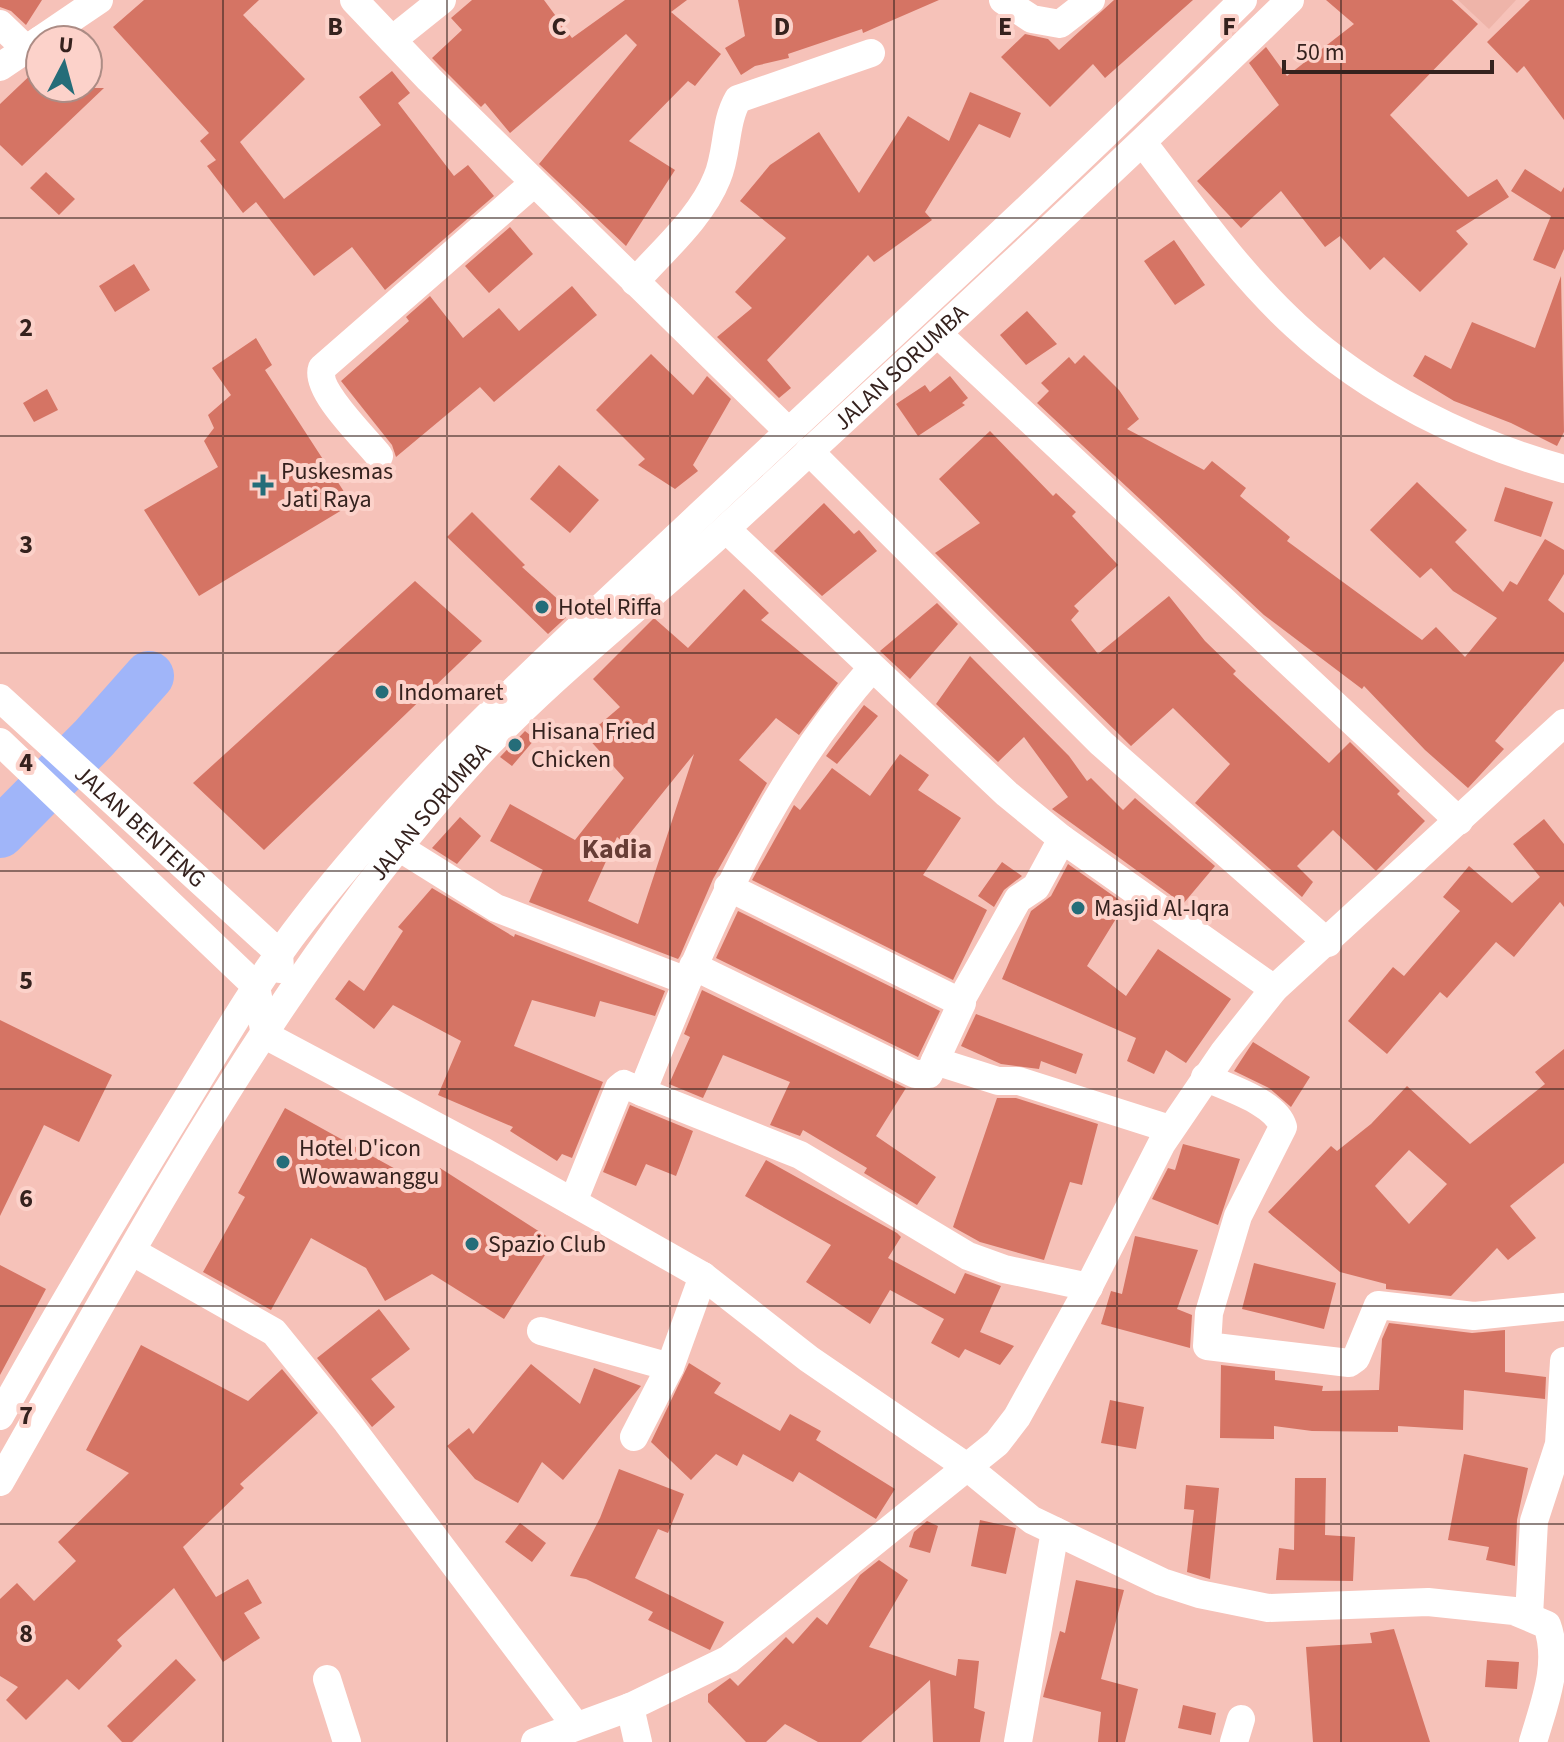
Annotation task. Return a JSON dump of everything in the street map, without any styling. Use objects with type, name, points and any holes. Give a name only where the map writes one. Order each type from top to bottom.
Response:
[{"type":"street","points":[[64,24],[99,0]]},
{"type":"street","points":[[354,0],[534,183],[787,430]]},
{"type":"street","points":[[392,40],[442,0]]},
{"type":"street","points":[[1003,0],[1032,19],[1060,24],[1091,0]]},
{"type":"street","name":"JALAN SORUMBA","points":[[0,1416],[79,1276],[256,986],[279,953],[379,831],[473,728],[787,430],[1007,230],[1243,0]]},
{"type":"street","name":"JALAN SORUMBA","points":[[0,1482],[133,1252],[273,1023],[339,923],[474,759],[544,690],[726,529],[938,334],[1143,143],[1290,0]]},
{"type":"street","points":[[0,24],[24,37]]},
{"type":"street","points":[[0,67],[24,51]]},
{"type":"street","points":[[635,282],[684,227],[717,178],[729,123],[738,99],[871,53]]},
{"type":"street","points":[[1143,143],[1270,299],[1317,343],[1366,378],[1448,426],[1528,459],[1564,469]]},
{"type":"street","points":[[379,456],[324,390],[319,376],[322,368],[534,183]]},
{"type":"street","points":[[1007,230],[1026,252]]},
{"type":"street","points":[[938,334],[1459,821]]},
{"type":"street","points":[[809,451],[1120,760],[1328,943]]},
{"type":"street","points":[[726,529],[1007,794],[1062,839],[1274,989]]},
{"type":"street","points":[[642,1092],[728,887],[759,826],[806,750],[872,668]]},
{"type":"street","name":"JALAN BENTENG","points":[[0,698],[279,953]]},
{"type":"street","points":[[535,1742],[630,1707],[729,1659],[997,1443],[1017,1417],[1089,1287],[1170,1129],[1205,1077],[1274,989],[1328,943],[1564,723]]},
{"type":"street","name":"JALAN BENTENG","points":[[0,742],[256,986]]},
{"type":"street","points":[[400,848],[496,908],[690,974],[915,1074],[929,1074],[960,1002],[1018,899],[1036,887],[1062,839]]},
{"type":"street","points":[[728,887],[960,1002]]},
{"type":"street","points":[[273,1023],[279,953]]},
{"type":"street","points":[[256,986],[273,1023],[293,1048],[703,1276],[809,1359],[967,1467],[1013,1507],[1055,1531],[1162,1582],[1224,1600],[1268,1608],[1428,1602],[1485,1606],[1529,1616],[1547,1625],[1553,1642],[1554,1661],[1533,1742]]},
{"type":"street","points":[[935,1061],[998,1081],[1019,1081],[1170,1129]]},
{"type":"street","points":[[1205,1077],[1263,1106],[1281,1120],[1283,1127],[1238,1216],[1209,1313],[1207,1346],[1349,1363],[1356,1358],[1378,1305],[1474,1316],[1564,1307]]},
{"type":"street","points":[[573,1202],[619,1088],[624,1084],[800,1155],[968,1256],[1004,1269],[1089,1287]]},
{"type":"street","points":[[133,1252],[274,1332],[347,1422],[576,1726]]},
{"type":"street","points":[[634,1437],[670,1367],[703,1276]]},
{"type":"street","points":[[541,1331],[670,1367]]},
{"type":"street","points":[[1529,1616],[1534,1521],[1559,1444],[1564,1361]]},
{"type":"street","points":[[1018,1742],[1055,1531]]},
{"type":"street","points":[[327,1679],[347,1742]]},
{"type":"street","points":[[630,1707],[638,1742]]},
{"type":"shaded area","points":[[1458,0],[1516,0],[1489,29]]},
{"type":"building","points":[[0,0],[42,0],[27,24],[11,11],[0,7]]},
{"type":"building","points":[[144,0],[259,0],[243,15],[305,79],[240,142],[284,199],[381,125],[359,97],[392,71],[410,93],[398,103],[454,176],[468,165],[494,196],[385,290],[352,247],[314,276],[256,202],[243,213],[207,166],[216,160],[200,141],[209,133],[113,27]]},
{"type":"building","points":[[472,0],[544,0],[572,38],[625,0],[687,0],[671,12],[721,54],[695,86],[688,81],[629,141],[675,170],[626,246],[539,164],[637,45],[626,34],[510,133],[485,103],[481,107],[432,58],[462,30],[451,18]]},
{"type":"building","points":[[738,0],[939,0],[863,33],[862,29],[788,54],[789,58],[755,66],[741,75],[725,48],[745,36]]},
{"type":"building","points":[[1114,0],[1193,0],[1105,78],[1093,64],[1050,107],[1001,57],[1025,34],[1048,39],[1059,50]]},
{"type":"building","points":[[1326,0],[1452,0],[1478,24],[1390,115],[1468,197],[1497,179],[1509,197],[1456,231],[1468,244],[1420,292],[1384,257],[1370,270],[1340,236],[1325,247],[1281,191],[1241,228],[1197,181],[1279,105],[1249,63],[1266,47],[1287,76],[1354,24]]},
{"type":"building","points":[[1530,0],[1564,0],[1564,120],[1524,66],[1517,73],[1487,42]]},
{"type":"building","points":[[24,81],[24,104],[87,104],[22,166],[0,145],[0,104]]},
{"type":"building","points":[[970,92],[1021,113],[1010,138],[979,124],[925,212],[932,220],[874,262],[868,255],[767,360],[791,388],[779,398],[717,337],[752,308],[735,292],[786,238],[740,201],[770,165],[819,132],[859,193],[908,116],[949,141]]},
{"type":"building","points":[[1525,169],[1561,192],[1564,187],[1564,249],[1555,269],[1533,260],[1551,216],[1511,191]]},
{"type":"building","points":[[46,172],[75,199],[59,215],[30,188]]},
{"type":"building","points":[[510,227],[533,254],[489,293],[465,266]]},
{"type":"building","points":[[1174,240],[1205,285],[1175,305],[1144,261]]},
{"type":"building","points":[[134,264],[150,290],[115,312],[99,286]]},
{"type":"building","points":[[1561,276],[1564,432],[1557,446],[1511,423],[1454,401],[1413,376],[1425,355],[1451,369],[1472,322],[1535,348]]},
{"type":"building","points":[[572,286],[597,315],[494,402],[480,387],[396,457],[392,445],[341,381],[409,321],[406,317],[430,296],[463,338],[499,308],[519,331]]},
{"type":"building","points":[[1027,311],[1057,344],[1026,365],[1000,335]]},
{"type":"building","name":"Puskesmas Jati Raya","points":[[256,338],[272,365],[265,370],[352,504],[199,596],[144,510],[218,467],[204,441],[214,428],[208,415],[231,395],[212,368]]},
{"type":"building","points":[[651,354],[693,395],[707,376],[731,399],[693,465],[698,471],[675,489],[638,465],[645,459],[596,410]]},
{"type":"building","points":[[1084,355],[1119,390],[1139,419],[1127,429],[1204,470],[1212,461],[1246,488],[1240,496],[1290,537],[1287,541],[1422,640],[1436,627],[1465,657],[1497,618],[1453,591],[1431,568],[1420,578],[1370,530],[1417,482],[1467,530],[1455,542],[1503,592],[1510,581],[1517,585],[1545,539],[1564,550],[1564,574],[1548,600],[1564,613],[1564,661],[1495,741],[1504,749],[1468,788],[1425,750],[1364,686],[1362,689],[1264,615],[1037,403],[1049,391],[1041,383],[1069,357],[1075,364]]},
{"type":"building","points":[[950,376],[968,398],[962,403],[965,405],[918,436],[896,404],[925,385],[930,392]]},
{"type":"building","points":[[47,389],[58,410],[34,422],[23,403]]},
{"type":"building","points":[[990,431],[1053,496],[1056,493],[1076,512],[1072,516],[1118,565],[1074,606],[1079,611],[1071,620],[1098,654],[1169,596],[1205,641],[1236,671],[1233,674],[1329,763],[1350,742],[1400,791],[1397,794],[1425,821],[1376,871],[1333,830],[1297,866],[1313,882],[1302,897],[1195,803],[1230,764],[1173,708],[1131,746],[935,553],[980,523],[939,479]]},
{"type":"building","points":[[559,465],[599,500],[570,533],[530,499]]},
{"type":"building","points":[[1505,487],[1553,502],[1541,537],[1494,521]]},
{"type":"building","points":[[824,503],[854,534],[859,530],[877,551],[822,596],[774,551]]},
{"type":"building","points":[[472,512],[525,565],[522,567],[572,612],[548,634],[447,537]]},
{"type":"building","points":[[415,581],[482,641],[264,850],[193,783]]},
{"type":"building","points":[[744,589],[769,613],[761,620],[838,683],[799,735],[776,718],[739,760],[767,783],[713,879],[678,959],[529,902],[543,870],[490,841],[510,804],[575,840],[624,778],[586,736],[620,707],[593,679],[654,618],[688,648]],"holes":[[[694,754],[638,924],[588,901],[617,837],[623,842]]]},
{"type":"building","points":[[937,603],[958,624],[910,679],[880,651]]},
{"type":"building","points":[[970,656],[1069,756],[1087,781],[1091,778],[1123,810],[1135,798],[1215,866],[1183,904],[1052,809],[1068,797],[1024,737],[998,762],[936,704]]},
{"type":"building","points":[[864,705],[878,716],[837,764],[826,756]]},
{"type":"building","name":"Hisana Fried Chicken","points":[[525,731],[535,739],[512,766],[500,757]]},
{"type":"building","points":[[900,754],[929,775],[918,790],[961,818],[923,875],[987,910],[953,980],[752,880],[794,805],[800,810],[832,768],[870,796]]},
{"type":"building","points":[[460,817],[481,836],[457,864],[432,848]]},
{"type":"building","points":[[1544,819],[1564,844],[1564,907],[1560,902],[1514,957],[1496,942],[1447,998],[1440,992],[1387,1054],[1348,1021],[1393,967],[1404,976],[1460,911],[1443,897],[1469,866],[1512,903],[1540,877],[1513,844]]},
{"type":"building","points":[[1002,862],[1022,876],[1004,890],[994,907],[978,896]]},
{"type":"building","points":[[1068,864],[1125,904],[1087,966],[1126,996],[1158,949],[1231,999],[1186,1063],[1166,1050],[1154,1074],[1127,1061],[1136,1038],[1002,979],[1031,911],[1051,896]]},
{"type":"building","points":[[432,888],[514,937],[515,934],[665,991],[655,1016],[600,1001],[595,1017],[532,1000],[514,1046],[603,1082],[572,1158],[562,1154],[557,1161],[510,1131],[513,1127],[438,1095],[461,1041],[393,1005],[374,1029],[335,999],[349,980],[364,991],[403,931],[398,927]]},
{"type":"building","points":[[738,911],[940,1011],[918,1057],[716,958]]},
{"type":"building","points":[[702,990],[906,1088],[876,1136],[936,1177],[917,1205],[864,1173],[867,1168],[803,1130],[800,1136],[770,1125],[790,1082],[723,1055],[703,1098],[669,1084],[690,1037],[684,1034]]},
{"type":"building","points":[[976,1014],[1083,1054],[1076,1074],[1041,1061],[1039,1069],[1001,1064],[961,1046]]},
{"type":"building","points":[[0,1020],[112,1075],[79,1142],[44,1125],[0,1216]]},
{"type":"building","points":[[1253,1042],[1310,1077],[1291,1107],[1269,1088],[1234,1071]]},
{"type":"building","points":[[1564,1049],[1564,1163],[1510,1206],[1536,1238],[1508,1260],[1497,1248],[1451,1296],[1386,1289],[1386,1284],[1340,1272],[1268,1212],[1331,1146],[1337,1151],[1371,1124],[1407,1086],[1470,1144],[1545,1084],[1535,1072]],"holes":[[[1409,1150],[1447,1184],[1409,1224],[1375,1186]]]},
{"type":"building","points":[[997,1098],[1016,1098],[1098,1124],[1082,1185],[1070,1182],[1044,1260],[980,1242],[953,1227]]},
{"type":"building","points":[[630,1105],[693,1131],[676,1176],[646,1164],[636,1186],[603,1172]]},
{"type":"building","points":[[285,1108],[428,1187],[440,1168],[554,1241],[504,1319],[432,1274],[385,1301],[366,1268],[311,1238],[271,1310],[203,1272],[245,1197],[238,1193]]},
{"type":"building","points":[[1183,1144],[1240,1159],[1218,1225],[1152,1199],[1168,1168],[1175,1170]]},
{"type":"building","points":[[766,1160],[897,1233],[901,1237],[888,1258],[955,1294],[965,1273],[1001,1286],[980,1332],[1014,1346],[1000,1365],[965,1349],[959,1358],[931,1343],[944,1319],[890,1290],[870,1324],[806,1282],[831,1245],[745,1196]]},
{"type":"building","points":[[1135,1236],[1198,1250],[1177,1309],[1192,1315],[1190,1348],[1101,1324],[1111,1291],[1122,1294]]},
{"type":"building","points":[[1254,1263],[1336,1283],[1324,1329],[1242,1309]]},
{"type":"building","points":[[0,1265],[46,1289],[0,1375]]},
{"type":"building","points":[[379,1309],[410,1349],[371,1379],[395,1407],[372,1427],[317,1358]]},
{"type":"building","points":[[1389,1323],[1472,1333],[1505,1330],[1505,1372],[1546,1377],[1545,1399],[1464,1390],[1463,1430],[1398,1426],[1398,1432],[1312,1431],[1274,1426],[1274,1439],[1220,1438],[1221,1365],[1275,1371],[1275,1380],[1323,1386],[1322,1391],[1379,1390],[1382,1339]]},
{"type":"building","points":[[141,1345],[248,1401],[282,1369],[318,1413],[240,1484],[244,1488],[183,1547],[216,1597],[248,1579],[262,1603],[244,1613],[260,1638],[223,1662],[174,1588],[117,1640],[122,1646],[79,1690],[67,1679],[26,1720],[6,1700],[18,1687],[0,1676],[0,1599],[17,1583],[34,1601],[76,1561],[58,1542],[129,1473],[86,1450]]},
{"type":"building","points":[[689,1363],[721,1383],[714,1393],[780,1431],[790,1414],[821,1431],[816,1440],[895,1489],[876,1519],[799,1472],[793,1482],[743,1454],[737,1466],[716,1454],[691,1480],[651,1442]]},
{"type":"building","points":[[531,1364],[580,1404],[594,1368],[641,1386],[563,1480],[542,1462],[518,1503],[475,1479],[447,1446],[469,1428],[473,1434]]},
{"type":"building","points":[[1110,1400],[1144,1407],[1136,1449],[1101,1443]]},
{"type":"building","points":[[1464,1454],[1528,1468],[1517,1520],[1515,1566],[1486,1560],[1489,1547],[1448,1540]]},
{"type":"building","points":[[619,1469],[684,1494],[668,1533],[658,1529],[635,1578],[724,1622],[710,1650],[648,1620],[653,1612],[586,1579],[570,1576],[600,1518]]},
{"type":"building","points":[[1295,1478],[1326,1478],[1325,1535],[1355,1537],[1353,1581],[1276,1580],[1279,1548],[1294,1550]]},
{"type":"building","points":[[1186,1485],[1219,1488],[1210,1579],[1187,1572],[1194,1510],[1184,1509]]},
{"type":"building","points":[[980,1520],[1016,1528],[1006,1574],[971,1566]]},
{"type":"building","points":[[927,1521],[938,1526],[930,1553],[909,1547],[914,1532]]},
{"type":"building","points":[[520,1523],[546,1543],[532,1562],[505,1542]]},
{"type":"building","points":[[879,1560],[908,1580],[869,1647],[956,1676],[958,1659],[979,1661],[974,1708],[985,1712],[980,1742],[933,1742],[930,1680],[861,1742],[818,1742],[785,1724],[766,1742],[746,1742],[708,1702],[708,1694],[730,1678],[738,1686],[786,1637],[793,1644],[817,1617],[827,1625],[860,1575]]},
{"type":"building","points":[[1076,1580],[1124,1590],[1101,1679],[1138,1689],[1125,1742],[1098,1742],[1101,1712],[1043,1697],[1060,1631],[1065,1633]]},
{"type":"building","points":[[1394,1629],[1430,1742],[1313,1742],[1306,1647],[1372,1643],[1370,1633]]},
{"type":"building","points":[[176,1659],[196,1680],[132,1742],[122,1742],[107,1726]]},
{"type":"building","points":[[1487,1660],[1519,1662],[1517,1689],[1485,1687]]},
{"type":"building","points":[[1183,1705],[1216,1713],[1211,1735],[1178,1728]]},
{"type":"waterway","points":[[0,833],[94,738],[149,676]]},
{"type":"place","name":"Puskesmas Jati Raya","points":[[263,485]]},
{"type":"place","name":"Hotel Riffa","points":[[542,607]]},
{"type":"place","name":"Indomaret","points":[[382,692]]},
{"type":"place","name":"Hisana Fried Chicken","points":[[515,745]]},
{"type":"place","name":"Masjid Al-Iqra","points":[[1078,908]]},
{"type":"place","name":"Hotel D'icon Wowawanggu","points":[[283,1162]]},
{"type":"place","name":"Spazio Club","points":[[472,1244]]},
{"type":"district","name":"Kadia","points":[[617,848]]}]
